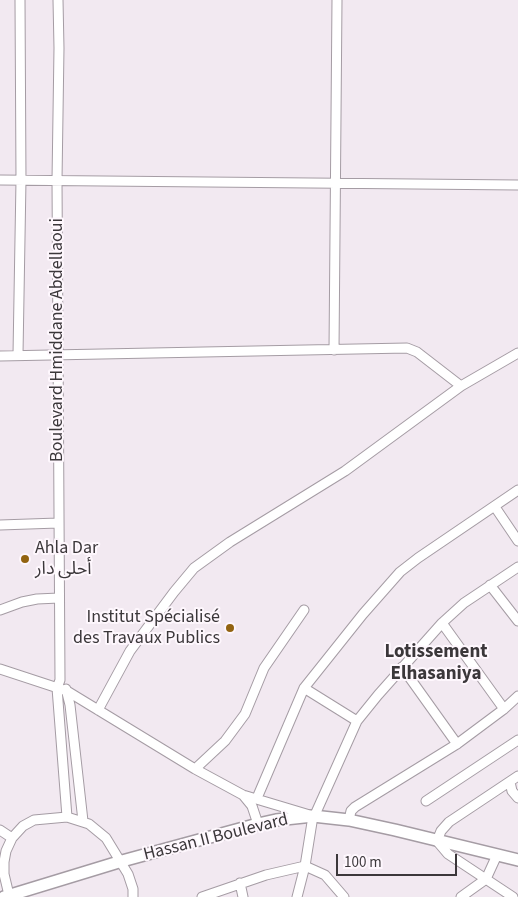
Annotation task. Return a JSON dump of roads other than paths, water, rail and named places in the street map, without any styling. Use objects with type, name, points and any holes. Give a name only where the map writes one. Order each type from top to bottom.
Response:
[{"type":"main road","name":"Hassan II Boulevard","points":[[7,896],[30,893],[122,862],[258,824],[314,816],[349,820],[518,860]]},
{"type":"street","points":[[18,354],[21,180],[20,0]]},
{"type":"street","name":"Boulevard Hmiddane Abdellaoui","points":[[58,0],[58,684],[67,817]]},
{"type":"street","points":[[334,350],[337,0]]},
{"type":"street","points":[[0,180],[518,184]]},
{"type":"street","points":[[0,356],[18,354],[58,356],[412,349],[460,386]]},
{"type":"street","points":[[98,710],[130,650],[194,568],[230,542],[345,471],[460,386],[518,353]]},
{"type":"street","points":[[257,798],[304,688],[364,614],[400,572],[518,490]]},
{"type":"street","points":[[495,507],[518,541]]},
{"type":"street","points":[[0,525],[58,523]]},
{"type":"street","points":[[297,897],[314,816],[356,721],[442,623],[464,603],[518,567]]},
{"type":"street","points":[[490,585],[518,621]]},
{"type":"street","points":[[2,606],[37,599],[59,598]]},
{"type":"street","points":[[195,769],[225,741],[245,714],[264,668],[304,610]]},
{"type":"street","points":[[442,623],[504,708]]},
{"type":"street","points":[[402,667],[457,744]]},
{"type":"street","points":[[0,668],[58,684],[195,769],[243,795],[314,816]]},
{"type":"street","points":[[304,688],[356,721]]},
{"type":"street","points":[[67,691],[83,821]]},
{"type":"street","points":[[349,820],[351,811],[355,808],[457,744],[518,696]]},
{"type":"street","points":[[426,801],[518,740]]},
{"type":"street","points":[[513,897],[448,854],[437,841],[441,831],[449,822],[518,776]]},
{"type":"street","points":[[510,782],[512,791],[518,798]]},
{"type":"street","points":[[243,795],[252,806],[258,824]]},
{"type":"street","points":[[7,896],[4,862],[6,851],[12,838],[23,826],[34,820],[67,817],[83,821],[103,834],[128,874],[133,889],[133,897]]},
{"type":"street","points":[[0,830],[12,838]]},
{"type":"street","points":[[461,897],[486,879],[496,855]]},
{"type":"street","points":[[202,897],[266,875],[305,866],[325,875],[344,897]]},
{"type":"street","points":[[240,884],[244,897]]},
{"type":"place","name":"Ahla Dar أحلى دار","points":[[25,559]]},
{"type":"place","name":"Institut Spécialisé des Travaux Publics","points":[[230,628]]},
{"type":"district","name":"Lotissement Elhasaniya","points":[[436,664]]}]
